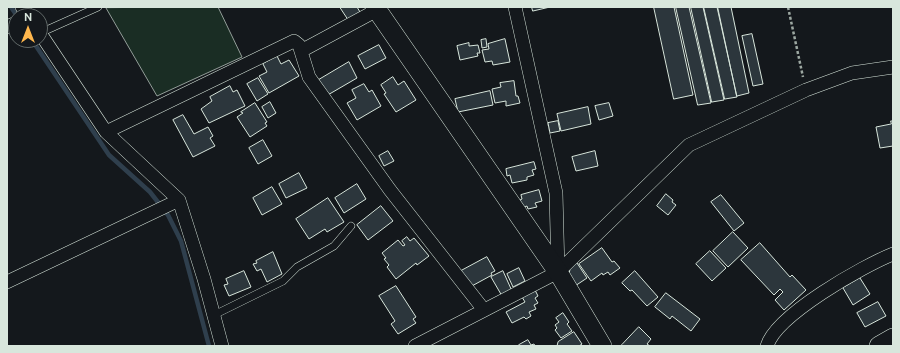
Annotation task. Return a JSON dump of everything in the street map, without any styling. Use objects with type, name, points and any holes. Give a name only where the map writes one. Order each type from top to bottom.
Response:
[{"type":"street","points":[[515,7],[556,193],[558,272]]},
{"type":"street","points":[[301,51],[376,9],[558,272],[602,346]]},
{"type":"street","points":[[106,132],[294,41],[299,45],[309,78],[390,190],[484,310]]},
{"type":"street","points":[[48,45],[106,132],[179,200],[222,346]]},
{"type":"street","points":[[415,346],[558,272],[689,145],[806,90],[852,73],[893,67]]},
{"type":"street","points":[[7,282],[179,200]]},
{"type":"street","points":[[766,346],[774,332],[803,306],[840,283],[893,254]]},
{"type":"street","points":[[879,346],[893,338]]},
{"type":"lane","points":[[48,29],[98,7]]},
{"type":"lane","points":[[214,315],[283,281],[297,267],[334,246],[351,226]]},
{"type":"path","points":[[788,7],[806,90]]},
{"type":"green space","points":[[218,7],[242,57],[157,96],[106,8]]},
{"type":"building","points":[[340,7],[357,7],[360,12],[348,19]]},
{"type":"building","points":[[532,7],[550,7],[533,11]]},
{"type":"building","points":[[654,7],[674,7],[693,95],[674,99]]},
{"type":"building","points":[[676,7],[689,7],[711,103],[698,105]]},
{"type":"building","points":[[691,7],[703,7],[724,100],[712,102]]},
{"type":"building","points":[[704,7],[717,7],[737,97],[725,99]]},
{"type":"building","points":[[718,7],[731,7],[749,93],[737,96]]},
{"type":"building","points":[[752,34],[763,84],[753,86],[742,36]]},
{"type":"building","points":[[486,39],[487,47],[482,48],[481,40]]},
{"type":"building","points":[[505,39],[510,62],[493,65],[492,61],[485,62],[482,50],[489,49],[488,44]]},
{"type":"building","points":[[469,43],[469,46],[478,45],[480,53],[477,53],[478,56],[460,60],[457,46]]},
{"type":"building","points":[[379,45],[386,58],[365,69],[358,56]]},
{"type":"building","points":[[277,56],[281,64],[289,60],[299,76],[269,93],[259,76],[267,72],[263,64]]},
{"type":"building","points":[[349,62],[357,78],[326,96],[317,81]]},
{"type":"building","points":[[393,77],[398,85],[404,81],[416,100],[396,112],[384,94],[386,93],[381,85]]},
{"type":"building","points":[[258,78],[268,94],[257,101],[247,84]]},
{"type":"building","points":[[514,81],[516,96],[518,96],[520,103],[506,106],[506,101],[495,103],[492,89],[501,87],[500,83]]},
{"type":"building","points":[[364,84],[369,92],[372,90],[381,106],[357,120],[347,103],[356,98],[352,90]]},
{"type":"building","points":[[230,86],[233,92],[237,90],[245,106],[209,123],[201,109],[212,101],[210,97]]},
{"type":"building","points":[[490,91],[493,105],[458,112],[455,99]]},
{"type":"building","points":[[270,102],[276,113],[268,118],[262,107]]},
{"type":"building","points":[[255,103],[267,122],[265,123],[267,126],[250,137],[237,117],[243,113],[241,112]]},
{"type":"building","points":[[609,103],[613,116],[599,120],[595,106]]},
{"type":"building","points":[[588,107],[591,124],[561,131],[557,114]]},
{"type":"building","points":[[183,115],[194,134],[208,127],[213,136],[210,138],[215,146],[193,157],[173,120]]},
{"type":"building","points":[[558,121],[560,131],[550,133],[548,123]]},
{"type":"building","points":[[891,121],[893,121],[893,146],[880,148],[876,127],[891,124]]},
{"type":"building","points":[[263,140],[272,156],[258,164],[249,148]]},
{"type":"building","points":[[388,151],[394,161],[384,166],[379,156]]},
{"type":"building","points":[[595,151],[598,166],[576,171],[572,157]]},
{"type":"building","points":[[534,162],[536,169],[532,170],[534,175],[527,177],[527,180],[512,183],[510,175],[507,176],[506,169]]},
{"type":"building","points":[[299,173],[307,188],[286,198],[279,184]]},
{"type":"building","points":[[357,184],[366,199],[344,213],[335,198]]},
{"type":"building","points":[[272,187],[282,204],[262,215],[253,198]]},
{"type":"building","points":[[539,190],[542,201],[535,203],[537,207],[528,209],[527,206],[522,208],[520,200],[522,199],[521,195]]},
{"type":"building","points":[[666,194],[676,205],[668,215],[657,206]]},
{"type":"building","points":[[721,195],[744,223],[734,231],[711,202]]},
{"type":"building","points":[[328,198],[344,222],[327,232],[325,229],[309,239],[296,219]]},
{"type":"building","points":[[381,206],[393,221],[368,240],[357,225]]},
{"type":"building","points":[[733,232],[748,248],[728,267],[713,251]]},
{"type":"building","points":[[407,237],[410,241],[414,238],[429,256],[417,265],[416,263],[396,279],[387,267],[389,265],[384,259],[386,258],[382,253],[398,240],[403,246],[405,245],[402,241]]},
{"type":"building","points":[[760,243],[790,277],[792,275],[806,290],[784,310],[775,300],[783,292],[780,289],[774,295],[741,260]]},
{"type":"building","points":[[602,248],[612,262],[614,261],[620,268],[610,275],[608,272],[603,275],[602,273],[591,281],[579,264]]},
{"type":"building","points":[[710,251],[726,268],[712,281],[696,264]]},
{"type":"building","points":[[273,252],[282,274],[267,282],[261,269],[257,271],[253,264],[257,263],[256,261]]},
{"type":"building","points":[[487,257],[495,271],[491,273],[492,275],[470,287],[461,271]]},
{"type":"building","points":[[577,263],[587,278],[575,286],[567,274],[570,271],[569,269]]},
{"type":"building","points":[[519,268],[525,281],[513,287],[507,274]]},
{"type":"building","points":[[244,271],[251,287],[229,296],[224,285],[228,284],[226,279]]},
{"type":"building","points":[[503,271],[512,291],[502,296],[491,277]]},
{"type":"building","points":[[635,271],[658,297],[647,306],[632,290],[630,291],[622,283]]},
{"type":"building","points":[[860,278],[870,294],[853,305],[843,288]]},
{"type":"building","points":[[396,286],[416,317],[413,319],[416,323],[398,334],[391,324],[395,321],[379,296]]},
{"type":"building","points":[[535,290],[538,296],[535,298],[538,303],[534,305],[536,309],[529,312],[531,316],[526,319],[524,317],[512,323],[506,312],[525,302],[522,297]]},
{"type":"building","points":[[666,293],[700,319],[691,331],[672,316],[670,319],[655,307]]},
{"type":"building","points":[[878,302],[886,316],[865,327],[857,313]]},
{"type":"building","points":[[563,313],[569,322],[567,324],[572,331],[561,338],[555,330],[557,328],[555,325],[559,322],[556,318]]},
{"type":"building","points":[[639,327],[651,339],[647,344],[650,346],[623,346],[622,345]]},
{"type":"building","points":[[574,332],[582,344],[579,346],[557,346],[558,342]]},
{"type":"building","points":[[528,340],[531,345],[534,344],[535,346],[519,345]]},
{"type":"waterway","points":[[37,48],[109,155],[150,192],[168,215],[181,241],[209,346]]}]
